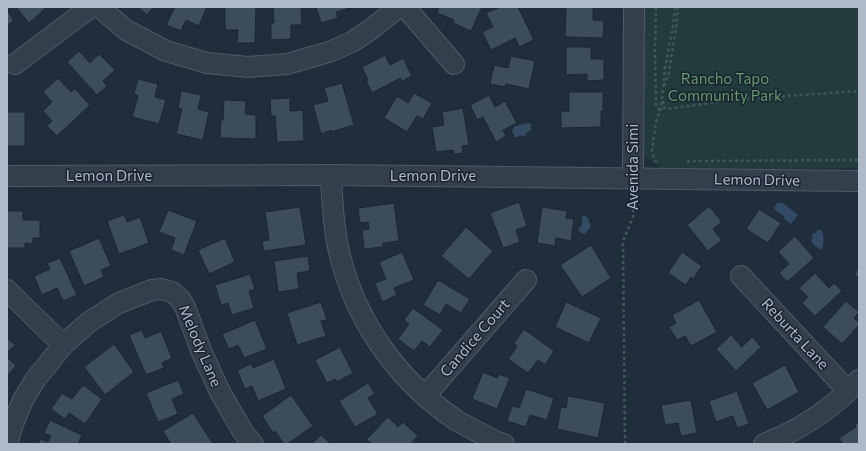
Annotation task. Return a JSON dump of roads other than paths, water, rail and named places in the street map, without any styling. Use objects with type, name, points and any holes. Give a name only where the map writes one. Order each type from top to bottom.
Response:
[{"type":"street","points":[[15,64],[91,7]]},
{"type":"street","points":[[98,7],[126,30],[166,51],[207,63],[248,67],[287,64],[329,52],[352,42],[399,7]]},
{"type":"street","points":[[405,7],[454,64]]},
{"type":"street","name":"Avenida Simi","points":[[633,178],[634,7]]},
{"type":"street","points":[[331,175],[337,242],[344,272],[367,325],[385,353],[406,378],[425,396],[457,420],[499,443]]},
{"type":"street","name":"Lemon Drive","points":[[7,176],[331,175],[859,181]]},
{"type":"street","name":"Reburta Lane","points":[[741,276],[854,385]]},
{"type":"street","name":"Candice Court","points":[[425,396],[526,280]]},
{"type":"street","name":"Melody Lane","points":[[7,444],[23,400],[34,380],[63,345],[89,322],[119,303],[152,290],[162,289],[172,292],[180,299],[220,392],[243,432],[253,444]]},
{"type":"street","points":[[7,290],[63,345]]},
{"type":"street","points":[[764,444],[804,425],[829,408],[854,385]]},
{"type":"water","points":[[528,123],[531,124],[531,130],[522,137],[521,135],[515,137],[512,131],[515,126]]},
{"type":"water","points":[[777,203],[783,203],[798,215],[791,224],[784,219],[785,217],[774,209]]},
{"type":"water","points":[[585,215],[591,224],[590,228],[584,234],[579,232],[579,228],[582,225],[582,217]]},
{"type":"water","points":[[817,230],[821,230],[824,238],[823,248],[821,250],[811,241],[813,233],[816,233]]},
{"type":"park label","name":"Rancho Tapo Community Park","points":[[725,88]]}]
